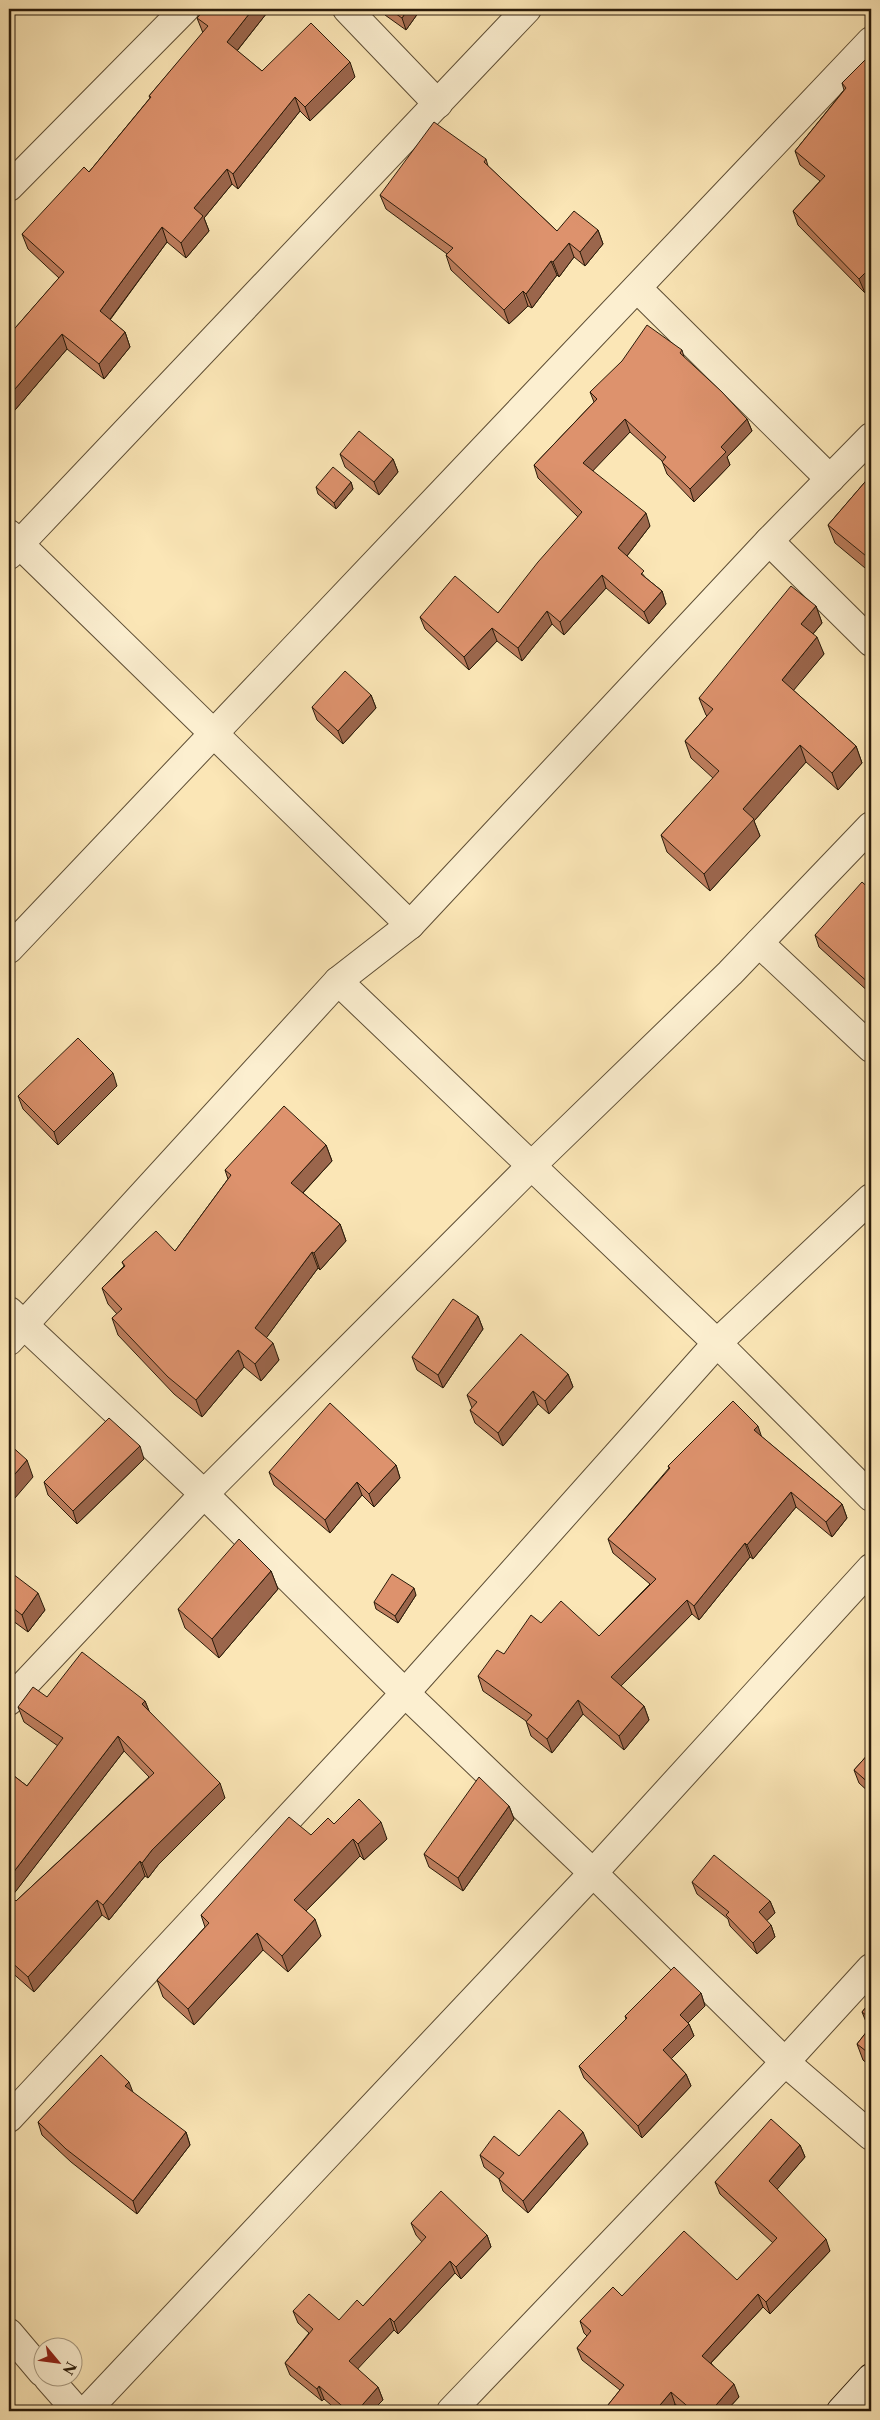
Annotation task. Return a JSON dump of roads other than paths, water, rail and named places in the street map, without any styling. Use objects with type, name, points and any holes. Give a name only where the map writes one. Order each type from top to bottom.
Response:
[{"type":"street","points":[[9,187],[185,9]]},
{"type":"street","points":[[348,9],[438,104]]},
{"type":"street","points":[[410,925],[215,732],[12,544],[438,104],[527,9]]},
{"type":"street","points":[[9,949],[871,41]]},
{"type":"street","points":[[637,288],[830,479]]},
{"type":"street","points":[[871,438],[770,541],[410,925],[338,981],[14,1325],[204,1494],[405,1693],[593,1873],[785,2062],[871,2136]]},
{"type":"street","points":[[770,541],[871,642]]},
{"type":"street","points":[[9,1700],[204,1494],[530,1167],[759,943],[871,826]]},
{"type":"street","points":[[759,943],[871,1048]]},
{"type":"street","points":[[338,981],[530,1167],[717,1343],[871,1497]]},
{"type":"street","points":[[9,2118],[405,1693],[717,1343],[871,1198]]},
{"type":"street","points":[[86,2411],[593,1873],[871,1568]]},
{"type":"street","points":[[451,2411],[785,2062],[871,1968]]},
{"type":"street","points":[[9,2333],[32,2360]]},
{"type":"street","points":[[841,2411],[871,2378]]},
{"type":"street","points":[[57,2388],[78,2411]]}]
